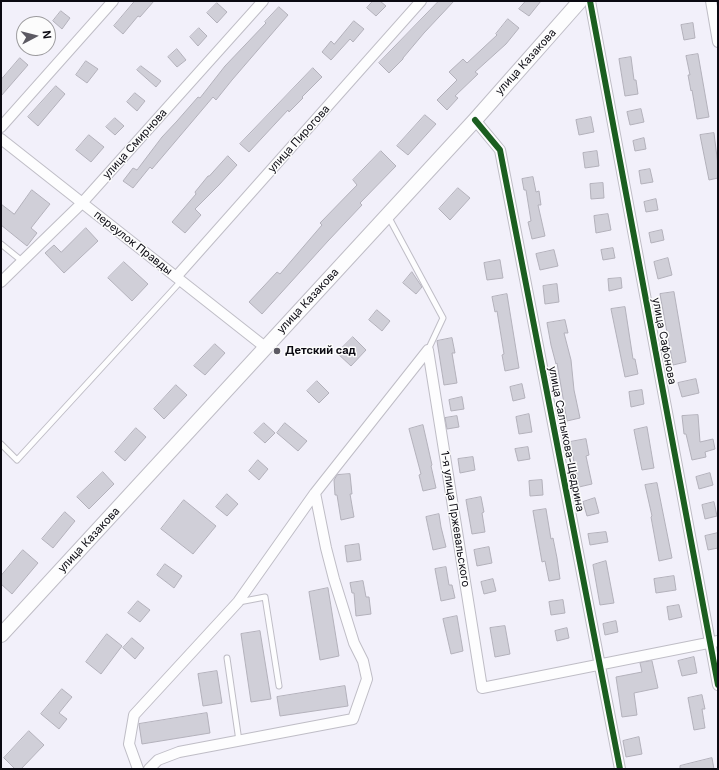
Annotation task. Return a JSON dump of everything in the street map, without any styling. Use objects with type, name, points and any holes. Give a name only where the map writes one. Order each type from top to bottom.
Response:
[{"type":"main road","name":"улица Казакова","points":[[1,635],[475,120],[580,1]]},
{"type":"street","points":[[1,127],[113,1]]},
{"type":"street","name":"улица Смирнова","points":[[1,282],[82,203],[263,1]]},
{"type":"street","name":"улица Пирогова","points":[[179,279],[421,1]]},
{"type":"street","name":"улица Сафонова","points":[[590,1],[714,642],[718,685]]},
{"type":"street","points":[[711,1],[718,42]]},
{"type":"street","name":"улица Салтыкова-Щедрина","points":[[475,120],[500,150],[620,769]]},
{"type":"street","name":"переулок Правды","points":[[1,139],[265,348]]},
{"type":"street","points":[[138,769],[129,744],[134,715],[238,602],[315,493],[428,350]]},
{"type":"street","name":"1-я улица Пржевальского","points":[[428,350],[482,688],[600,664]]},
{"type":"street","points":[[149,769],[158,760],[179,752],[353,719],[367,679],[334,579],[315,493]]},
{"type":"street","points":[[600,664],[714,642]]},
{"type":"lane","points":[[387,215],[443,318],[428,350]]},
{"type":"lane","points":[[1,244],[22,261]]},
{"type":"lane","points":[[1,444],[17,460],[179,279]]},
{"type":"lane","points":[[238,602],[265,597],[279,686]]},
{"type":"lane","points":[[226,658],[239,741]]},
{"type":"building","points":[[135,1],[154,1],[140,17],[138,16],[123,34],[114,26]]},
{"type":"building","points":[[373,1],[380,1],[386,6],[376,16],[367,8]]},
{"type":"building","points":[[439,1],[454,1],[389,73],[379,63]]},
{"type":"building","points":[[526,1],[541,1],[529,16],[519,9]]},
{"type":"building","points":[[217,3],[227,12],[217,23],[207,13]]},
{"type":"building","points":[[279,7],[288,15],[216,100],[213,97],[152,169],[150,167],[133,188],[123,181],[133,168],[137,170],[162,137],[198,97],[200,98],[225,66],[266,23],[265,22]]},
{"type":"building","points":[[61,11],[70,18],[62,29],[56,24],[56,17]]},
{"type":"building","points":[[508,19],[519,28],[506,44],[475,72],[478,74],[455,96],[458,98],[447,110],[437,100],[457,80],[449,72],[463,59],[467,63],[497,35],[496,34]]},
{"type":"building","points":[[354,21],[364,29],[353,42],[350,39],[331,60],[322,52],[331,41],[334,44]]},
{"type":"building","points":[[693,23],[695,38],[684,40],[681,25]]},
{"type":"building","points":[[199,28],[207,36],[198,46],[190,37]]},
{"type":"building","points":[[177,49],[186,60],[177,67],[168,57]]},
{"type":"building","points":[[698,54],[709,117],[697,119],[688,75],[690,75],[686,56]]},
{"type":"building","points":[[631,57],[634,80],[636,80],[638,94],[625,96],[619,59]]},
{"type":"building","points":[[20,58],[28,65],[1,96],[1,80]]},
{"type":"building","points":[[86,61],[98,69],[87,83],[76,75]]},
{"type":"building","points":[[141,66],[161,81],[156,87],[137,70]]},
{"type":"building","points":[[313,68],[322,77],[289,112],[288,110],[249,152],[240,144]]},
{"type":"building","points":[[56,86],[65,94],[38,126],[28,117]]},
{"type":"building","points":[[135,93],[145,101],[137,111],[127,102]]},
{"type":"building","points":[[641,109],[644,122],[630,125],[627,112]]},
{"type":"building","points":[[425,115],[436,124],[408,155],[397,146]]},
{"type":"building","points":[[591,117],[594,132],[579,135],[576,120]]},
{"type":"building","points":[[115,118],[124,126],[115,135],[106,127]]},
{"type":"building","points":[[714,133],[718,178],[709,180],[700,135]]},
{"type":"building","points":[[89,135],[104,147],[91,162],[76,150]]},
{"type":"building","points":[[644,138],[646,149],[635,151],[633,141]]},
{"type":"building","points":[[381,151],[396,166],[360,203],[362,205],[262,314],[249,302],[277,272],[280,274],[322,225],[320,223],[357,185],[353,180]]},
{"type":"building","points":[[597,151],[599,166],[585,168],[583,153]]},
{"type":"building","points":[[228,156],[237,165],[195,209],[201,215],[185,233],[172,222],[196,194],[195,192],[208,176]]},
{"type":"building","points":[[650,169],[653,182],[641,184],[639,171]]},
{"type":"building","points":[[533,177],[536,192],[539,191],[541,205],[538,205],[545,236],[532,239],[528,222],[531,221],[526,190],[524,190],[522,179]]},
{"type":"building","points":[[603,183],[604,198],[591,199],[590,184]]},
{"type":"building","points":[[458,188],[470,198],[450,220],[439,209]]},
{"type":"building","points":[[32,190],[50,204],[31,228],[37,233],[27,246],[1,225],[1,204],[14,214]]},
{"type":"building","points":[[656,199],[658,210],[646,212],[644,202]]},
{"type":"building","points":[[608,214],[611,230],[596,233],[594,216]]},
{"type":"building","points":[[86,228],[98,241],[64,273],[45,253],[54,245],[61,252]]},
{"type":"building","points":[[662,230],[664,240],[651,243],[649,233]]},
{"type":"building","points":[[613,248],[615,258],[603,260],[601,250]]},
{"type":"building","points":[[554,250],[558,266],[540,270],[536,254]]},
{"type":"building","points":[[668,258],[672,275],[658,279],[654,262]]},
{"type":"building","points":[[500,260],[503,278],[487,280],[484,263]]},
{"type":"building","points":[[124,262],[148,284],[132,301],[108,278]]},
{"type":"building","points":[[412,272],[422,287],[416,294],[403,283]]},
{"type":"building","points":[[621,278],[622,288],[609,291],[608,279]]},
{"type":"building","points":[[557,284],[559,302],[545,304],[543,286]]},
{"type":"building","points":[[674,292],[686,362],[673,365],[660,294]]},
{"type":"building","points":[[507,294],[519,368],[505,371],[502,355],[504,354],[497,311],[495,312],[492,297]]},
{"type":"building","points":[[625,307],[633,359],[635,359],[638,374],[625,377],[611,309]]},
{"type":"building","points":[[377,310],[390,321],[382,331],[369,320]]},
{"type":"building","points":[[565,320],[568,333],[564,333],[571,360],[574,390],[580,418],[567,421],[557,363],[556,364],[551,345],[547,323]]},
{"type":"building","points":[[353,337],[366,350],[351,366],[337,353]]},
{"type":"building","points":[[452,338],[455,353],[452,353],[457,383],[444,385],[437,341]]},
{"type":"building","points":[[215,344],[225,353],[205,375],[194,366]]},
{"type":"building","points":[[696,379],[699,393],[682,397],[678,383]]},
{"type":"building","points":[[317,381],[329,393],[319,403],[307,391]]},
{"type":"building","points":[[522,384],[525,398],[513,401],[510,387]]},
{"type":"building","points":[[176,385],[187,395],[164,419],[154,409]]},
{"type":"building","points":[[642,390],[644,404],[631,407],[629,392]]},
{"type":"building","points":[[462,397],[464,409],[451,411],[449,400]]},
{"type":"building","points":[[529,414],[532,432],[519,434],[516,417]]},
{"type":"building","points":[[698,415],[700,442],[713,439],[715,449],[705,452],[706,457],[692,460],[686,434],[684,434],[682,416]]},
{"type":"building","points":[[457,416],[459,427],[447,429],[445,418]]},
{"type":"building","points":[[264,423],[275,433],[265,443],[254,433]]},
{"type":"building","points":[[285,423],[307,441],[298,451],[277,433]]},
{"type":"building","points":[[423,425],[436,488],[423,491],[419,475],[421,474],[409,429]]},
{"type":"building","points":[[647,427],[654,468],[642,470],[634,430]]},
{"type":"building","points":[[136,428],[146,437],[125,461],[115,452]]},
{"type":"building","points":[[586,439],[589,455],[586,456],[592,484],[579,487],[570,442]]},
{"type":"building","points":[[528,447],[530,459],[518,461],[515,449]]},
{"type":"building","points":[[473,457],[475,470],[460,473],[458,459]]},
{"type":"building","points":[[258,460],[268,469],[259,480],[249,471]]},
{"type":"building","points":[[103,472],[114,484],[89,509],[77,497]]},
{"type":"building","points":[[710,473],[713,485],[699,489],[696,477]]},
{"type":"building","points":[[350,474],[352,494],[350,494],[354,517],[341,520],[337,495],[335,495],[334,480],[337,475]]},
{"type":"building","points":[[542,480],[543,495],[530,496],[529,481]]},
{"type":"building","points":[[657,483],[672,558],[659,561],[652,516],[645,485]]},
{"type":"building","points":[[227,494],[238,504],[227,516],[216,507]]},
{"type":"building","points":[[481,497],[484,512],[482,513],[485,532],[472,534],[466,500]]},
{"type":"building","points":[[595,498],[599,513],[587,516],[583,502]]},
{"type":"building","points":[[184,500],[216,526],[193,554],[161,529]]},
{"type":"building","points":[[714,502],[717,516],[705,519],[702,505]]},
{"type":"building","points":[[546,509],[560,579],[549,581],[545,561],[542,562],[533,511]]},
{"type":"building","points":[[65,512],[75,521],[53,548],[42,539]]},
{"type":"building","points":[[439,514],[446,547],[433,550],[426,517]]},
{"type":"building","points":[[606,532],[608,542],[590,545],[588,534]]},
{"type":"building","points":[[718,533],[718,548],[708,550],[705,536]]},
{"type":"building","points":[[359,544],[361,560],[347,562],[345,546]]},
{"type":"building","points":[[489,547],[492,563],[477,566],[474,550]]},
{"type":"building","points":[[23,550],[38,563],[12,594],[1,584],[1,576]]},
{"type":"building","points":[[606,561],[614,603],[600,605],[593,565]]},
{"type":"building","points":[[165,564],[182,576],[174,588],[157,575]]},
{"type":"building","points":[[446,567],[449,585],[452,585],[455,598],[441,601],[435,569]]},
{"type":"building","points":[[674,576],[676,590],[656,593],[654,579]]},
{"type":"building","points":[[493,579],[496,591],[484,594],[481,582]]},
{"type":"building","points":[[363,581],[366,597],[369,597],[371,614],[356,616],[354,593],[352,593],[350,583]]},
{"type":"building","points":[[328,588],[339,656],[320,660],[309,592]]},
{"type":"building","points":[[563,600],[565,613],[551,615],[549,602]]},
{"type":"building","points":[[138,601],[150,610],[140,622],[128,613]]},
{"type":"building","points":[[679,605],[682,617],[669,620],[667,607]]},
{"type":"building","points":[[457,616],[463,651],[451,654],[443,619]]},
{"type":"building","points":[[616,621],[618,632],[605,635],[603,624]]},
{"type":"building","points":[[505,626],[510,654],[495,657],[490,628]]},
{"type":"building","points":[[567,628],[569,638],[557,641],[555,631]]},
{"type":"building","points":[[260,631],[271,699],[251,702],[241,634]]},
{"type":"building","points":[[107,634],[122,646],[101,674],[86,662]]},
{"type":"building","points":[[132,638],[144,648],[135,659],[123,648]]},
{"type":"building","points":[[694,657],[697,673],[682,676],[678,661]]},
{"type":"building","points":[[652,661],[658,688],[634,693],[637,715],[622,717],[616,677],[642,672],[640,663]]},
{"type":"building","points":[[217,671],[222,703],[203,706],[198,674]]},
{"type":"building","points":[[345,686],[348,706],[280,716],[277,697]]},
{"type":"building","points":[[62,689],[72,697],[59,713],[67,719],[59,729],[41,714]]},
{"type":"building","points":[[702,695],[705,709],[702,709],[705,728],[694,730],[688,698]]},
{"type":"building","points":[[207,713],[210,733],[142,744],[139,724]]},
{"type":"building","points":[[29,731],[44,745],[21,769],[15,769],[4,758]]},
{"type":"building","points":[[639,737],[642,754],[626,757],[623,741]]},
{"type":"building","points":[[712,758],[714,769],[680,769],[680,766]]},
{"type":"cycle path","points":[[590,1],[718,685]]},
{"type":"cycle path","points":[[475,120],[500,150],[620,769]]},
{"type":"place","name":"Детский сад","points":[[277,351]]}]
